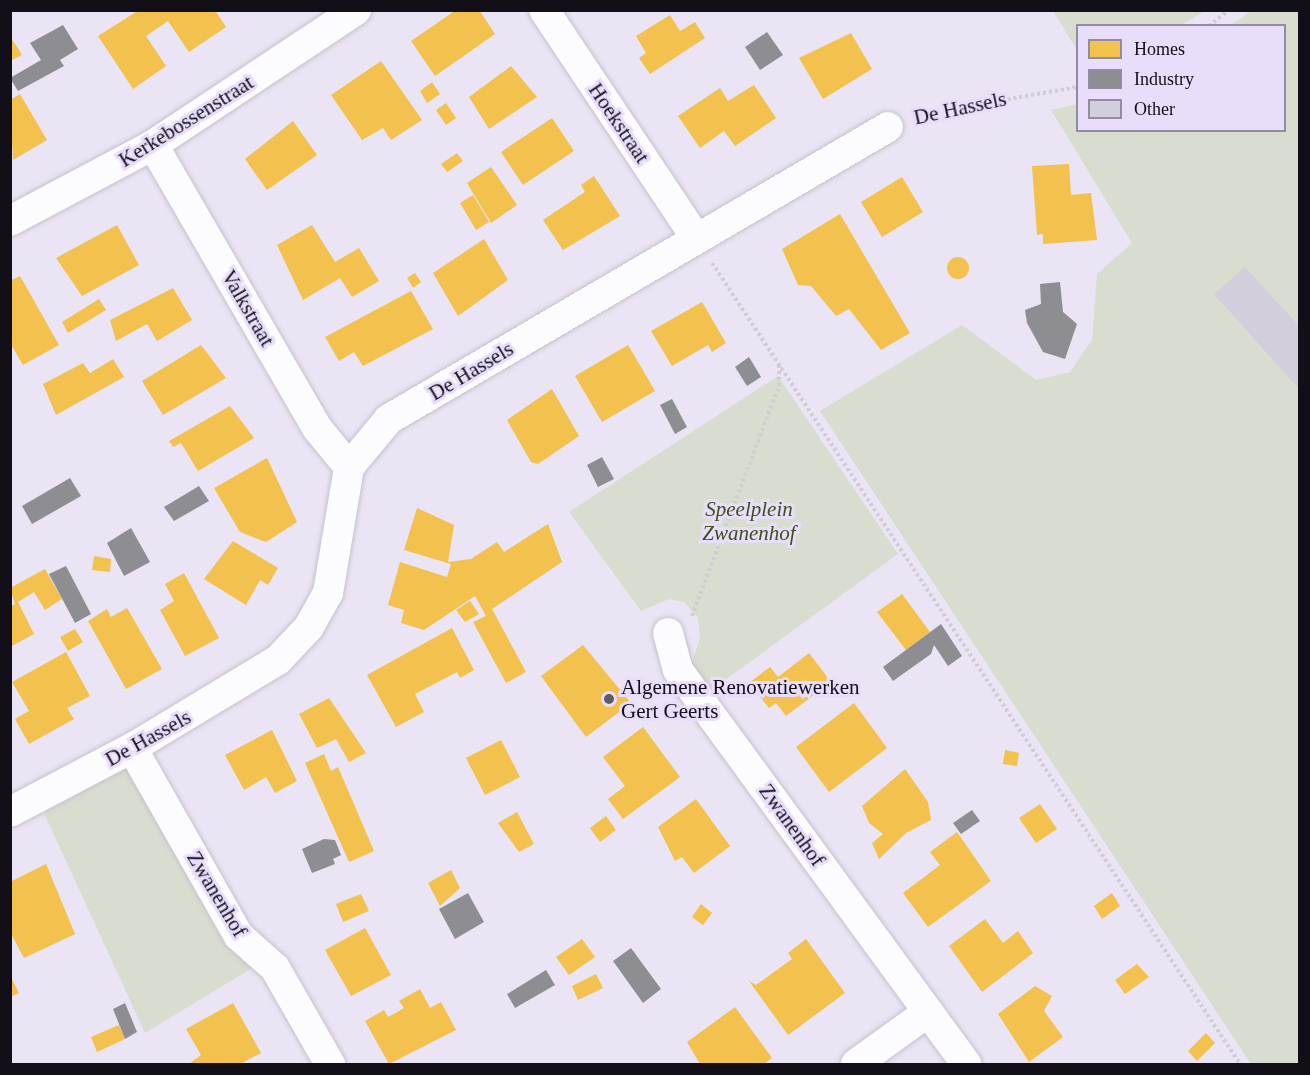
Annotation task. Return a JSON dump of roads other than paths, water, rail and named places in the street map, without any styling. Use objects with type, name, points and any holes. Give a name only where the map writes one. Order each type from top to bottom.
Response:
[{"type":"street","name":"Kerkebossenstraat","points":[[10,221],[153,145],[356,10]]},
{"type":"street","name":"Hoekstraat","points":[[544,10],[695,236]]},
{"type":"street","name":"De Hassels","points":[[10,812],[132,748],[278,660],[309,627],[328,593],[338,554],[349,467],[389,419],[695,236],[888,126]]},
{"type":"street","name":"Valkstraat","points":[[153,145],[317,428],[349,467]]},
{"type":"street","name":"Zwanenhof","points":[[668,633],[678,670],[966,1065]]},
{"type":"street","name":"Zwanenhof","points":[[132,748],[239,936],[275,968],[330,1065]]},
{"type":"street","points":[[856,1065],[928,1012]]},
{"type":"place","name":"Algemene Renovatiewerken Gert Geerts","points":[[609,699]]},
{"type":"park label","name":"Speelplein Zwanenhof","points":[[749,521]]}]
